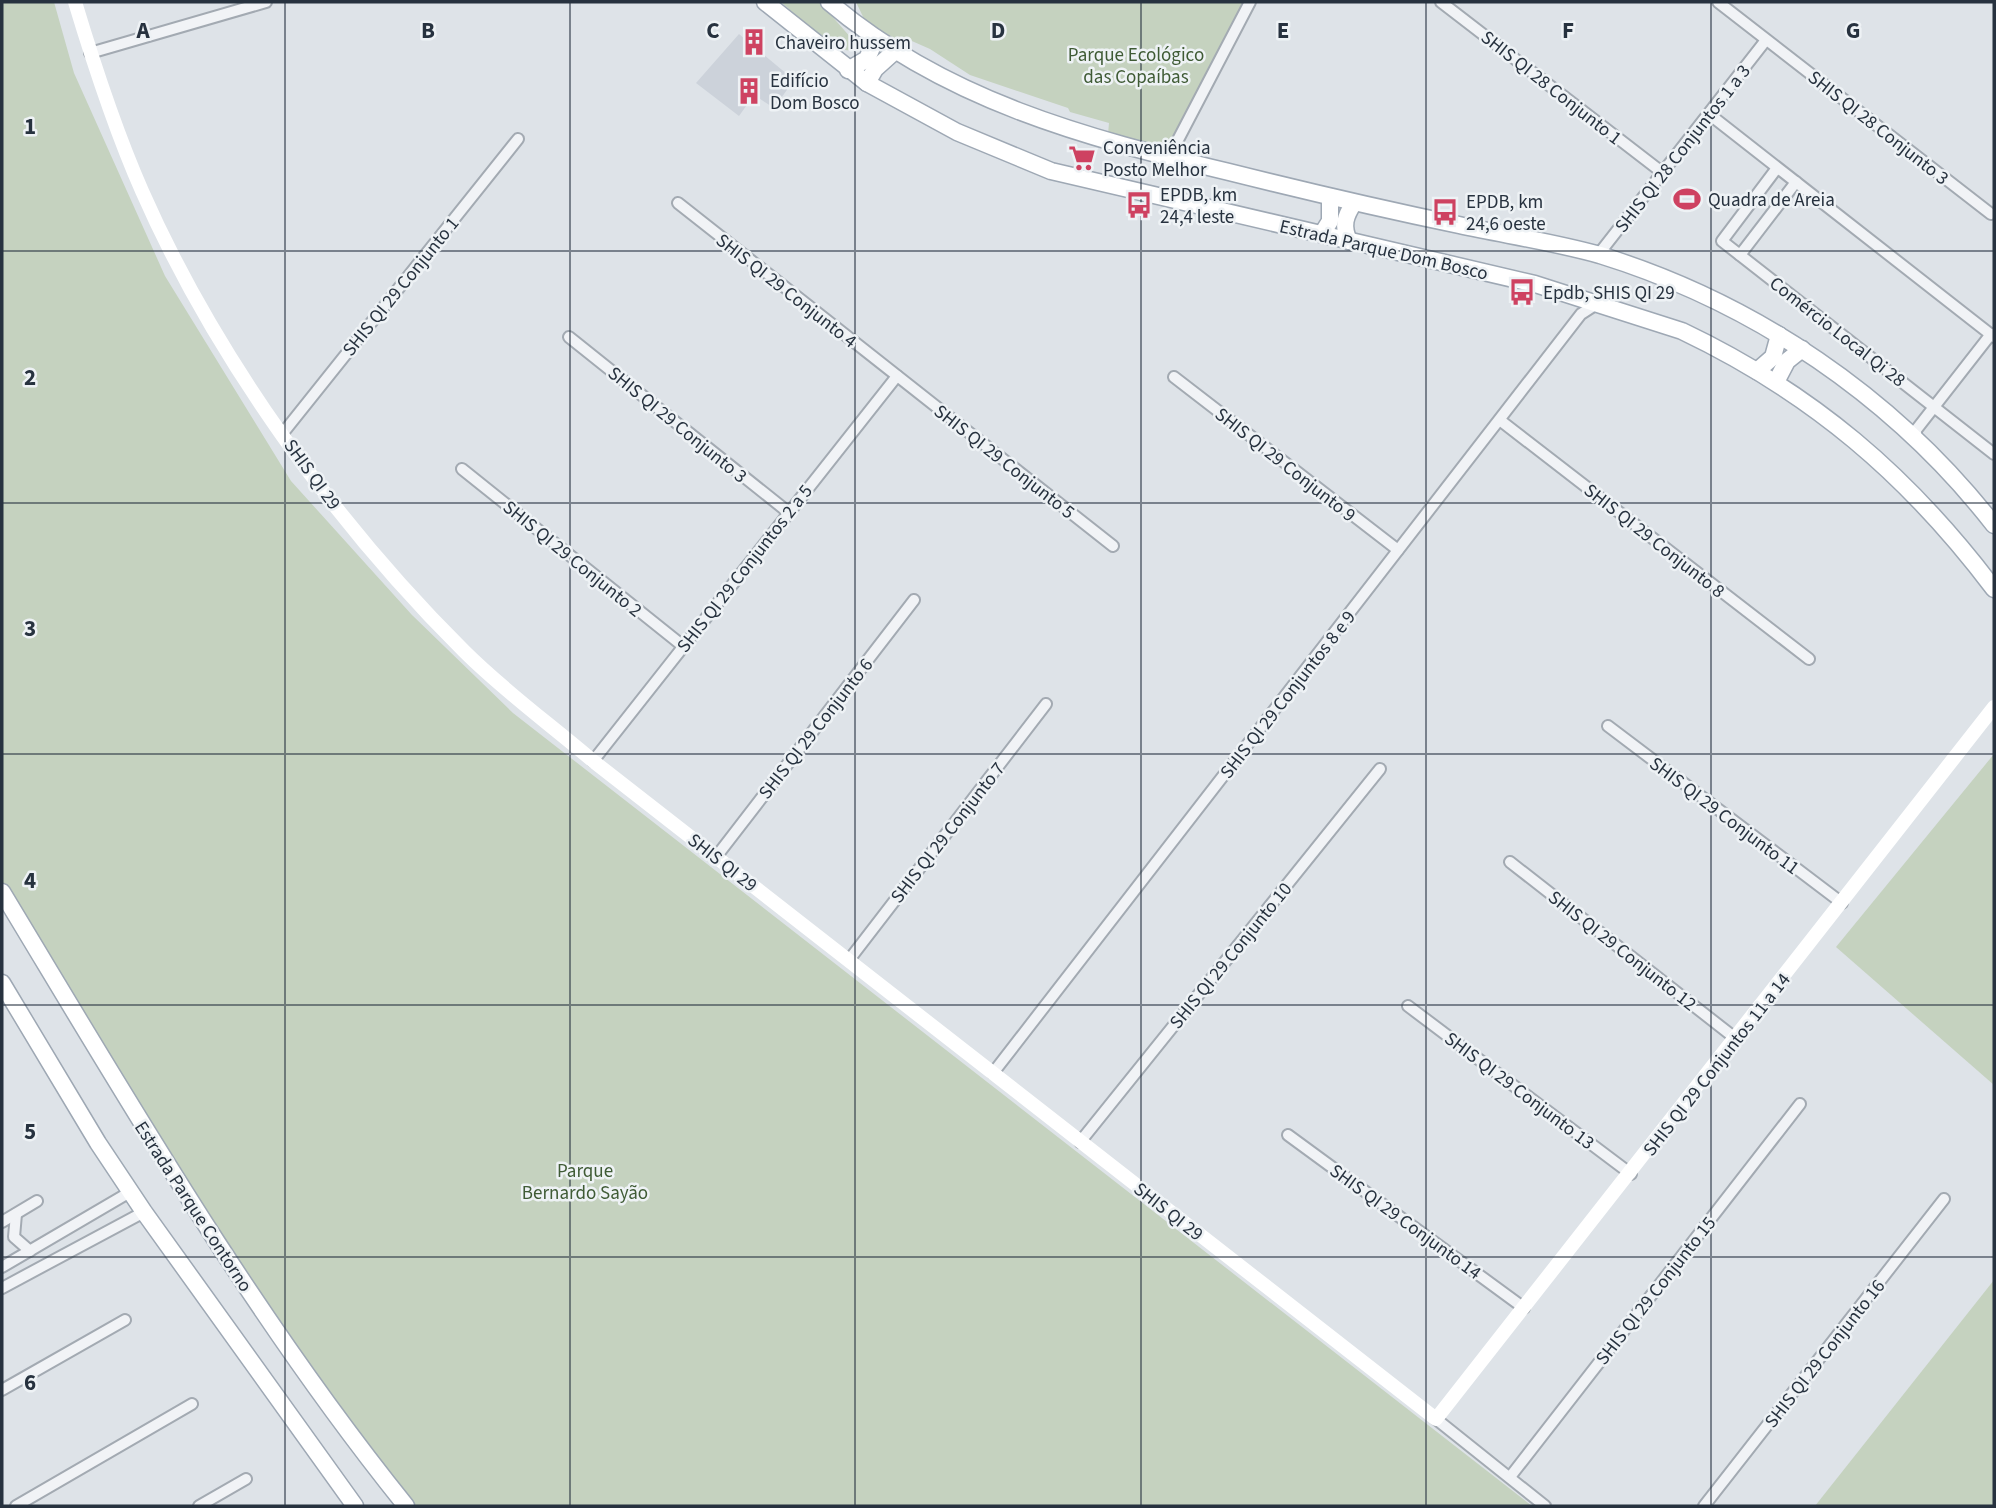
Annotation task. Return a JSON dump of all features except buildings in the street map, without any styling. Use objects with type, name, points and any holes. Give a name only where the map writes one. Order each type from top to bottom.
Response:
[{"type":"main road","name":"Estrada Parque Dom Bosco","points":[[765,2],[867,83],[957,132],[1051,171],[1535,284],[1682,331],[1776,382],[1846,432],[1910,488],[1952,533],[1994,589]]},
{"type":"main road","name":"Estrada Parque Dom Bosco","points":[[829,2],[895,51],[954,85],[1003,107],[1082,135],[1168,159],[1354,203],[1598,255],[1734,309],[1802,349],[1914,433],[1994,524]]},
{"type":"main road","points":[[848,70],[867,59],[876,38]]},
{"type":"main road","points":[[867,83],[875,69],[895,51]]},
{"type":"main road","points":[[1322,234],[1330,220],[1329,197]]},
{"type":"main road","points":[[1349,241],[1345,226],[1354,203]]},
{"type":"main road","points":[[1757,371],[1773,357],[1779,335]]},
{"type":"main road","points":[[1776,382],[1787,361],[1802,349]]},
{"type":"main road","name":"Estrada Parque Contorno","points":[[2,891],[118,1088],[264,1315],[406,1506]]},
{"type":"main road","points":[[2,983],[130,1192],[355,1506]]},
{"type":"street","name":"SHIS QI 29","points":[[75,2],[90,53],[142,191],[234,364],[400,586],[467,654],[593,761],[1545,1506]]},
{"type":"street","points":[[90,53],[266,2]]},
{"type":"street","points":[[1168,159],[1250,2]]},
{"type":"street","name":"SHIS QI 28 Conjunto 1","points":[[1441,2],[1663,173]]},
{"type":"street","name":"SHIS QI 28 Conjunto 3","points":[[1718,2],[1991,214]]},
{"type":"street","name":"SHIS QI 28 Conjuntos 1 a 3","points":[[1598,255],[1766,40]]},
{"type":"street","points":[[1709,114],[1992,336],[1914,433]]},
{"type":"street","name":"SHIS QI 29 Conjunto 1","points":[[283,433],[518,139]]},
{"type":"street","name":"Comércio Local Qi 28","points":[[1777,168],[1722,241],[1994,454]]},
{"type":"street","points":[[1740,255],[1796,182]]},
{"type":"street","name":"SHIS QI 29 Conjunto 4","points":[[678,203],[897,376]]},
{"type":"street","points":[[1580,298],[1581,314]]},
{"type":"street","name":"SHIS QI 29 Conjuntos 8 e 9","points":[[993,1073],[1501,421],[1581,314],[1598,303]]},
{"type":"street","name":"SHIS QI 29 Conjunto 3","points":[[569,337],[788,512]]},
{"type":"street","name":"SHIS QI 29 Conjuntos 2 a 5","points":[[593,761],[897,376]]},
{"type":"street","name":"SHIS QI 29 Conjunto 5","points":[[897,376],[1113,546]]},
{"type":"street","name":"SHIS QI 29 Conjunto 9","points":[[1174,377],[1398,550]]},
{"type":"street","name":"SHIS QI 29 Conjunto 8","points":[[1501,421],[1810,659]]},
{"type":"street","name":"SHIS QI 29 Conjunto 2","points":[[462,469],[683,646]]},
{"type":"street","name":"SHIS QI 29 Conjunto 6","points":[[716,857],[914,600]]},
{"type":"street","name":"SHIS QI 29 Conjunto 7","points":[[849,960],[1046,704]]},
{"type":"street","name":"SHIS QI 29 Conjuntos 11 a 14","points":[[1436,1419],[1631,1174],[1994,708]]},
{"type":"street","name":"SHIS QI 29 Conjunto 11","points":[[1608,726],[1842,904]]},
{"type":"street","name":"SHIS QI 29 Conjunto 10","points":[[1080,1142],[1380,769]]},
{"type":"street","name":"SHIS QI 29 Conjunto 12","points":[[1510,862],[1735,1038]]},
{"type":"street","name":"SHIS QI 29 Conjunto 13","points":[[1409,1006],[1631,1174]]},
{"type":"street","name":"SHIS QI 29 Conjunto 15","points":[[1510,1477],[1800,1104]]},
{"type":"street","name":"SHIS QI 29 Conjunto 14","points":[[1288,1135],[1524,1308]]},
{"type":"street","points":[[2,1267],[130,1192]]},
{"type":"street","name":"SHIS QI 29 Conjunto 16","points":[[1704,1506],[1944,1199]]},
{"type":"street","points":[[2,1222],[37,1201]]},
{"type":"street","points":[[2,1288],[144,1212]]},
{"type":"street","points":[[16,1214],[13,1237],[33,1249],[47,1263]]},
{"type":"street","points":[[65,1231],[75,1248]]},
{"type":"street","points":[[2,1390],[125,1320]]},
{"type":"street","points":[[16,1506],[192,1404]]},
{"type":"street","points":[[198,1506],[246,1479]]},
{"type":"shaded area","points":[[739,34],[794,80],[774,108],[754,95],[739,116],[696,83]]},
{"type":"green space","name":"Parque Bernardo Sayão","points":[[2,2],[54,2],[74,73],[165,276],[291,481],[412,615],[513,713],[1532,1506],[407,1506],[182,1194],[2,892]]},
{"type":"green space","points":[[781,2],[834,2],[830,14],[860,48],[851,51],[830,43]]},
{"type":"green space","name":"Parque Ecológico das Copaíbas","points":[[856,2],[1248,2],[1174,137],[1151,144],[1108,134],[1109,123],[1070,112],[1068,108],[970,75],[930,49],[905,38],[893,39],[866,23]]},
{"type":"green space","points":[[1994,754],[1994,1085],[1836,947]]},
{"type":"green space","points":[[1994,1280],[1994,1506],[1815,1506]]},
{"type":"place","name":"Chaveiro hussem","points":[[754,42]]},
{"type":"place","name":"Edifício Dom Bosco","points":[[749,91]]},
{"type":"place","name":"Conveniência Posto Melhor","points":[[1082,158]]},
{"type":"place","name":"Quadra de Areia","points":[[1687,199]]},
{"type":"place","name":"EPDB, km 24,4 leste","points":[[1139,205]]},
{"type":"place","name":"EPDB, km 24,6 oeste","points":[[1445,212]]},
{"type":"place","name":"Epdb, SHIS QI 29","points":[[1522,292]]}]
